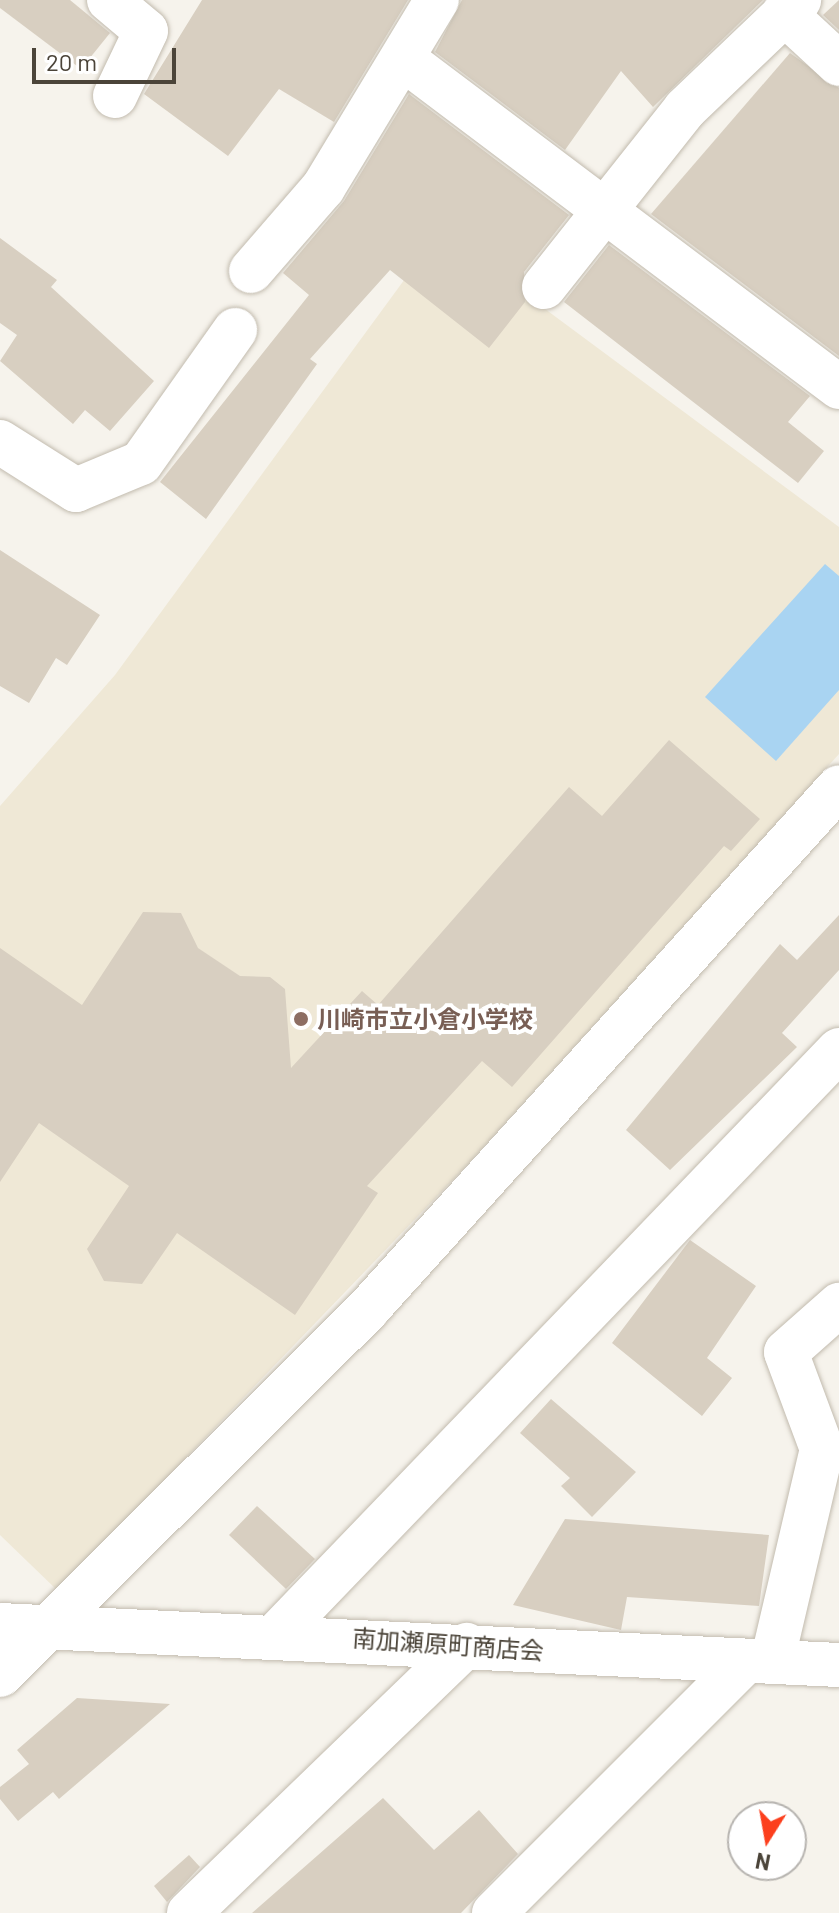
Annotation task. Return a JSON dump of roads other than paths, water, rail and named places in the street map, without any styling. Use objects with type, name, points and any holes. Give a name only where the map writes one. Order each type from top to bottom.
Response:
[{"type":"street","points":[[109,0],[146,31],[115,96]]},
{"type":"street","points":[[251,271],[323,188],[406,61],[437,0]]},
{"type":"street","points":[[544,287],[685,109],[792,7],[839,64]]},
{"type":"street","points":[[406,61],[839,387]]},
{"type":"street","points":[[0,442],[76,490],[141,463],[235,330]]},
{"type":"street","points":[[0,1675],[56,1626],[367,1310],[839,787]]},
{"type":"street","points":[[278,1633],[839,1050]]},
{"type":"street","points":[[494,1913],[759,1662],[822,1449],[826,1418],[786,1352],[839,1305]]},
{"type":"street","name":"南加瀬原町商店会","points":[[0,1625],[278,1633],[839,1665]]},
{"type":"street","points":[[189,1913],[467,1645]]},
{"type":"water","points":[[825,564],[839,576],[839,690],[776,761],[705,697]]},
{"type":"place","name":"川崎市立小倉小学校","points":[[301,1019]]}]
